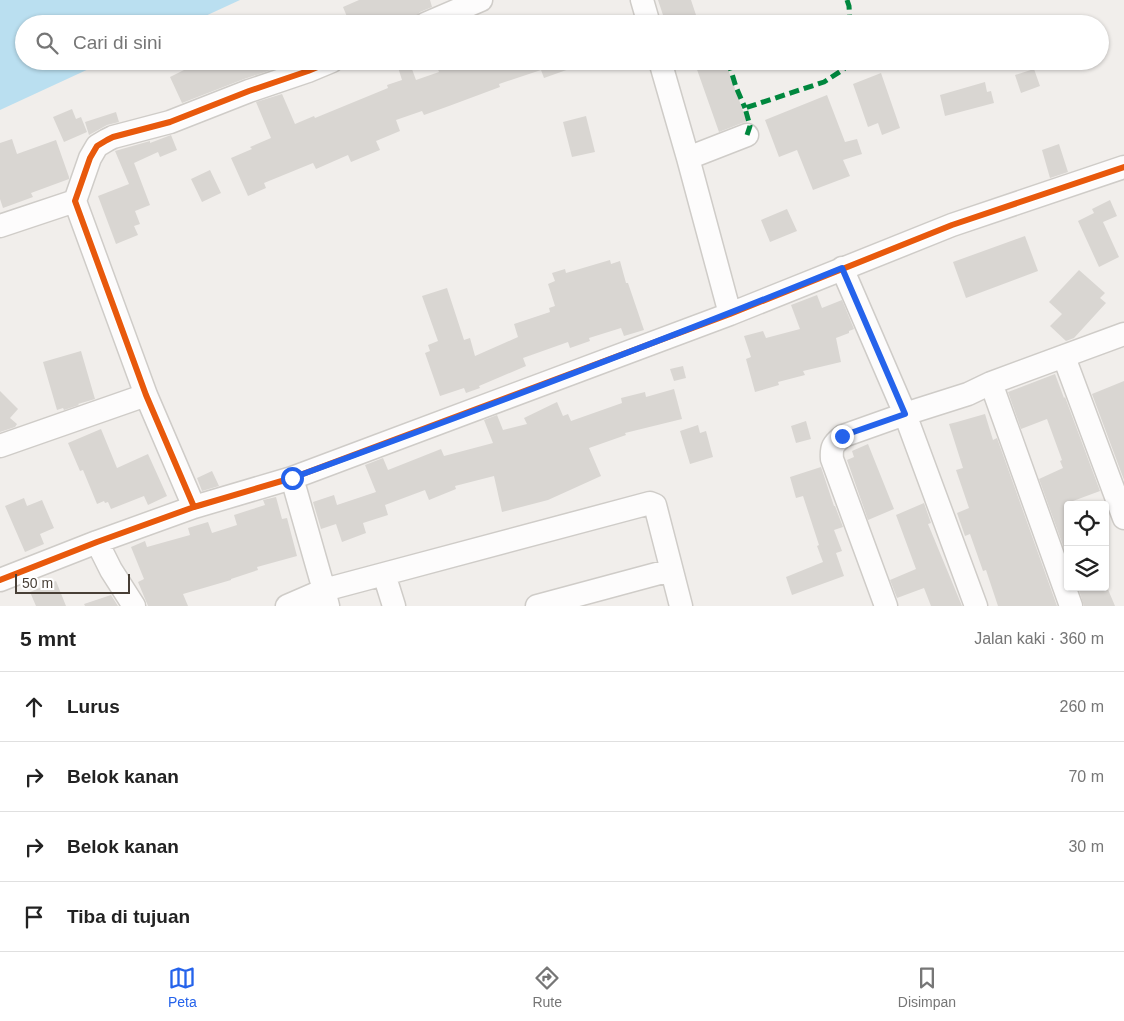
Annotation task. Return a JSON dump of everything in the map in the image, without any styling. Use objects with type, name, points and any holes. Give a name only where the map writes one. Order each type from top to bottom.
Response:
[{"type":"street","points":[[446,15],[481,0]]},
{"type":"street","points":[[642,0],[646,15]]},
{"type":"street","points":[[194,507],[146,395],[75,201],[90,158],[97,146],[106,140],[170,122],[249,90],[310,70]]},
{"type":"street","points":[[663,70],[730,314]]},
{"type":"street","points":[[688,158],[747,134]]},
{"type":"street","points":[[0,580],[194,507],[292,478],[730,314],[952,225],[1124,167]]},
{"type":"street","points":[[0,226],[75,201]]},
{"type":"street","points":[[842,268],[905,414],[976,606]]},
{"type":"street","points":[[886,606],[832,459],[831,449],[836,442],[842,436],[968,394],[991,383],[1124,334]]},
{"type":"street","points":[[1064,357],[1124,518]]},
{"type":"street","points":[[991,383],[1071,606]]},
{"type":"street","points":[[0,446],[146,395]]},
{"type":"street","points":[[292,478],[327,598]]},
{"type":"street","points":[[287,606],[327,598],[384,574],[650,503],[654,506],[681,606]]},
{"type":"street","points":[[97,542],[111,570],[134,606]]},
{"type":"street","points":[[537,606],[671,570]]},
{"type":"street","points":[[384,574],[394,606]]},
{"type":"water","points":[[0,0],[240,0],[208,15],[15,15],[15,70],[87,70],[0,110]]},
{"type":"building","points":[[359,0],[430,0],[432,7],[417,15],[346,15],[343,7]]},
{"type":"building","points":[[658,0],[691,0],[696,15],[663,15]]},
{"type":"building","points":[[184,70],[271,70],[182,103],[170,77]]},
{"type":"building","points":[[399,70],[412,70],[416,80],[439,72],[438,70],[541,70],[499,84],[500,87],[424,115],[422,111],[396,120],[400,131],[376,141],[380,150],[351,162],[348,155],[316,169],[313,163],[264,183],[266,188],[248,196],[231,158],[271,138],[256,102],[282,94],[295,124],[314,116],[315,118],[388,88],[387,85],[402,80]]},
{"type":"building","points":[[541,70],[566,70],[544,78]]},
{"type":"building","points":[[697,70],[728,70],[747,122],[719,132]]},
{"type":"building","points":[[1034,70],[1040,86],[1021,93],[1015,75]]},
{"type":"building","points":[[881,73],[900,128],[882,135],[878,123],[868,127],[853,84]]},
{"type":"building","points":[[985,82],[987,92],[991,91],[994,103],[945,116],[940,95]]},
{"type":"building","points":[[827,95],[845,142],[857,139],[862,154],[843,160],[850,176],[813,190],[797,150],[779,157],[765,120]]},
{"type":"building","points":[[72,109],[76,119],[81,117],[87,132],[64,142],[53,117]]},
{"type":"building","points":[[116,112],[119,122],[107,125],[89,135],[85,122]]},
{"type":"building","points":[[586,116],[595,152],[572,157],[563,122]]},
{"type":"building","points":[[171,135],[177,150],[160,157],[158,152],[134,163],[150,205],[135,211],[140,224],[134,226],[138,235],[116,244],[98,196],[129,184],[115,151],[150,141],[150,143]]},
{"type":"building","points":[[12,139],[17,154],[56,140],[69,179],[31,193],[33,197],[3,208],[0,199],[0,143]]},
{"type":"building","points":[[1059,144],[1068,172],[1050,178],[1042,150]]},
{"type":"building","points":[[210,170],[221,193],[202,202],[191,179]]},
{"type":"building","points":[[1110,200],[1117,216],[1103,222],[1119,257],[1099,267],[1078,221],[1094,213],[1092,209]]},
{"type":"building","points":[[787,209],[797,231],[770,242],[761,220]]},
{"type":"building","points":[[1025,236],[1038,271],[966,298],[953,262]]},
{"type":"building","points":[[610,260],[611,264],[620,261],[626,283],[628,283],[644,330],[624,336],[621,328],[589,338],[590,341],[570,348],[568,342],[523,358],[526,366],[479,386],[480,388],[466,393],[464,388],[440,396],[425,353],[430,351],[428,345],[438,341],[422,296],[447,288],[464,340],[470,338],[475,356],[518,337],[514,324],[550,312],[549,308],[555,306],[548,284],[555,281],[552,273],[565,269],[566,273]]},
{"type":"building","points":[[1079,270],[1105,293],[1100,298],[1106,303],[1074,338],[1066,341],[1050,326],[1062,314],[1049,302]]},
{"type":"building","points":[[817,295],[822,308],[842,300],[854,329],[836,338],[841,362],[803,371],[805,375],[778,382],[779,385],[755,392],[746,359],[751,357],[744,336],[763,331],[766,338],[800,329],[791,305]]},
{"type":"building","points":[[81,351],[95,399],[64,410],[63,408],[57,410],[43,362]]},
{"type":"building","points":[[683,366],[686,378],[674,381],[670,369]]},
{"type":"building","points":[[1055,374],[1100,491],[1073,501],[1064,501],[1064,548],[1039,479],[1063,468],[1060,461],[1062,460],[1047,419],[1021,429],[1008,392]]},
{"type":"building","points":[[1124,381],[1124,480],[1092,394]]},
{"type":"building","points":[[674,389],[682,419],[625,433],[626,435],[589,448],[601,476],[548,500],[502,512],[494,476],[455,486],[456,489],[429,500],[425,490],[385,505],[388,515],[363,523],[366,533],[342,542],[336,524],[321,529],[313,502],[334,495],[337,505],[376,492],[365,465],[383,458],[388,470],[441,449],[444,456],[493,443],[484,420],[497,415],[503,430],[527,424],[524,418],[557,402],[563,416],[568,414],[571,421],[622,403],[621,398],[645,392],[646,397]]},
{"type":"building","points":[[0,391],[18,409],[10,418],[17,424],[15,427],[0,432]]},
{"type":"building","points":[[985,414],[993,440],[997,438],[1057,606],[998,606],[986,570],[983,571],[970,534],[965,536],[957,513],[969,508],[956,470],[963,468],[949,424]]},
{"type":"building","points":[[806,421],[811,439],[796,443],[791,426]]},
{"type":"building","points":[[698,425],[700,433],[706,431],[713,457],[690,464],[680,431]]},
{"type":"building","points":[[101,429],[117,468],[148,454],[167,496],[148,505],[144,496],[111,509],[108,502],[105,503],[104,501],[97,504],[83,470],[80,471],[68,443]]},
{"type":"building","points":[[868,444],[894,509],[868,520],[847,460],[854,457],[852,451]]},
{"type":"building","points":[[821,467],[843,527],[834,530],[842,551],[836,553],[844,576],[792,595],[786,577],[823,562],[803,496],[796,498],[790,477]]},
{"type":"building","points":[[212,471],[219,486],[202,491],[197,478]]},
{"type":"building","points":[[276,497],[282,519],[287,518],[297,556],[257,567],[258,570],[231,580],[183,594],[188,606],[148,606],[138,582],[144,579],[131,547],[145,541],[147,547],[190,535],[188,528],[208,522],[212,533],[237,525],[234,515],[265,505],[263,500]]},
{"type":"building","points":[[24,498],[27,506],[42,500],[54,528],[40,534],[44,544],[25,552],[5,506]]},
{"type":"building","points":[[924,503],[931,523],[928,524],[962,606],[931,606],[924,588],[897,598],[890,580],[916,569],[896,515]]},
{"type":"building","points":[[56,581],[66,606],[36,606],[30,592]]},
{"type":"building","points":[[1079,591],[1109,591],[1115,606],[1084,606]]},
{"type":"building","points":[[111,595],[118,606],[85,606],[84,604]]},
{"type":"marked path","points":[[847,0],[850,15]]},
{"type":"marked path","points":[[731,70],[745,108]]},
{"type":"marked path","points":[[747,135],[750,126],[745,108],[824,82],[842,70]]},
{"type":"cycle path","points":[[0,580],[194,507],[146,395],[75,201],[90,158],[97,146],[113,137],[170,122],[249,91],[310,70]]},
{"type":"cycle path","points":[[194,507],[292,478],[730,314],[952,225],[1124,167]]},
{"type":"route","points":[[292,478],[730,314],[842,268],[905,414],[842,436]]}]
